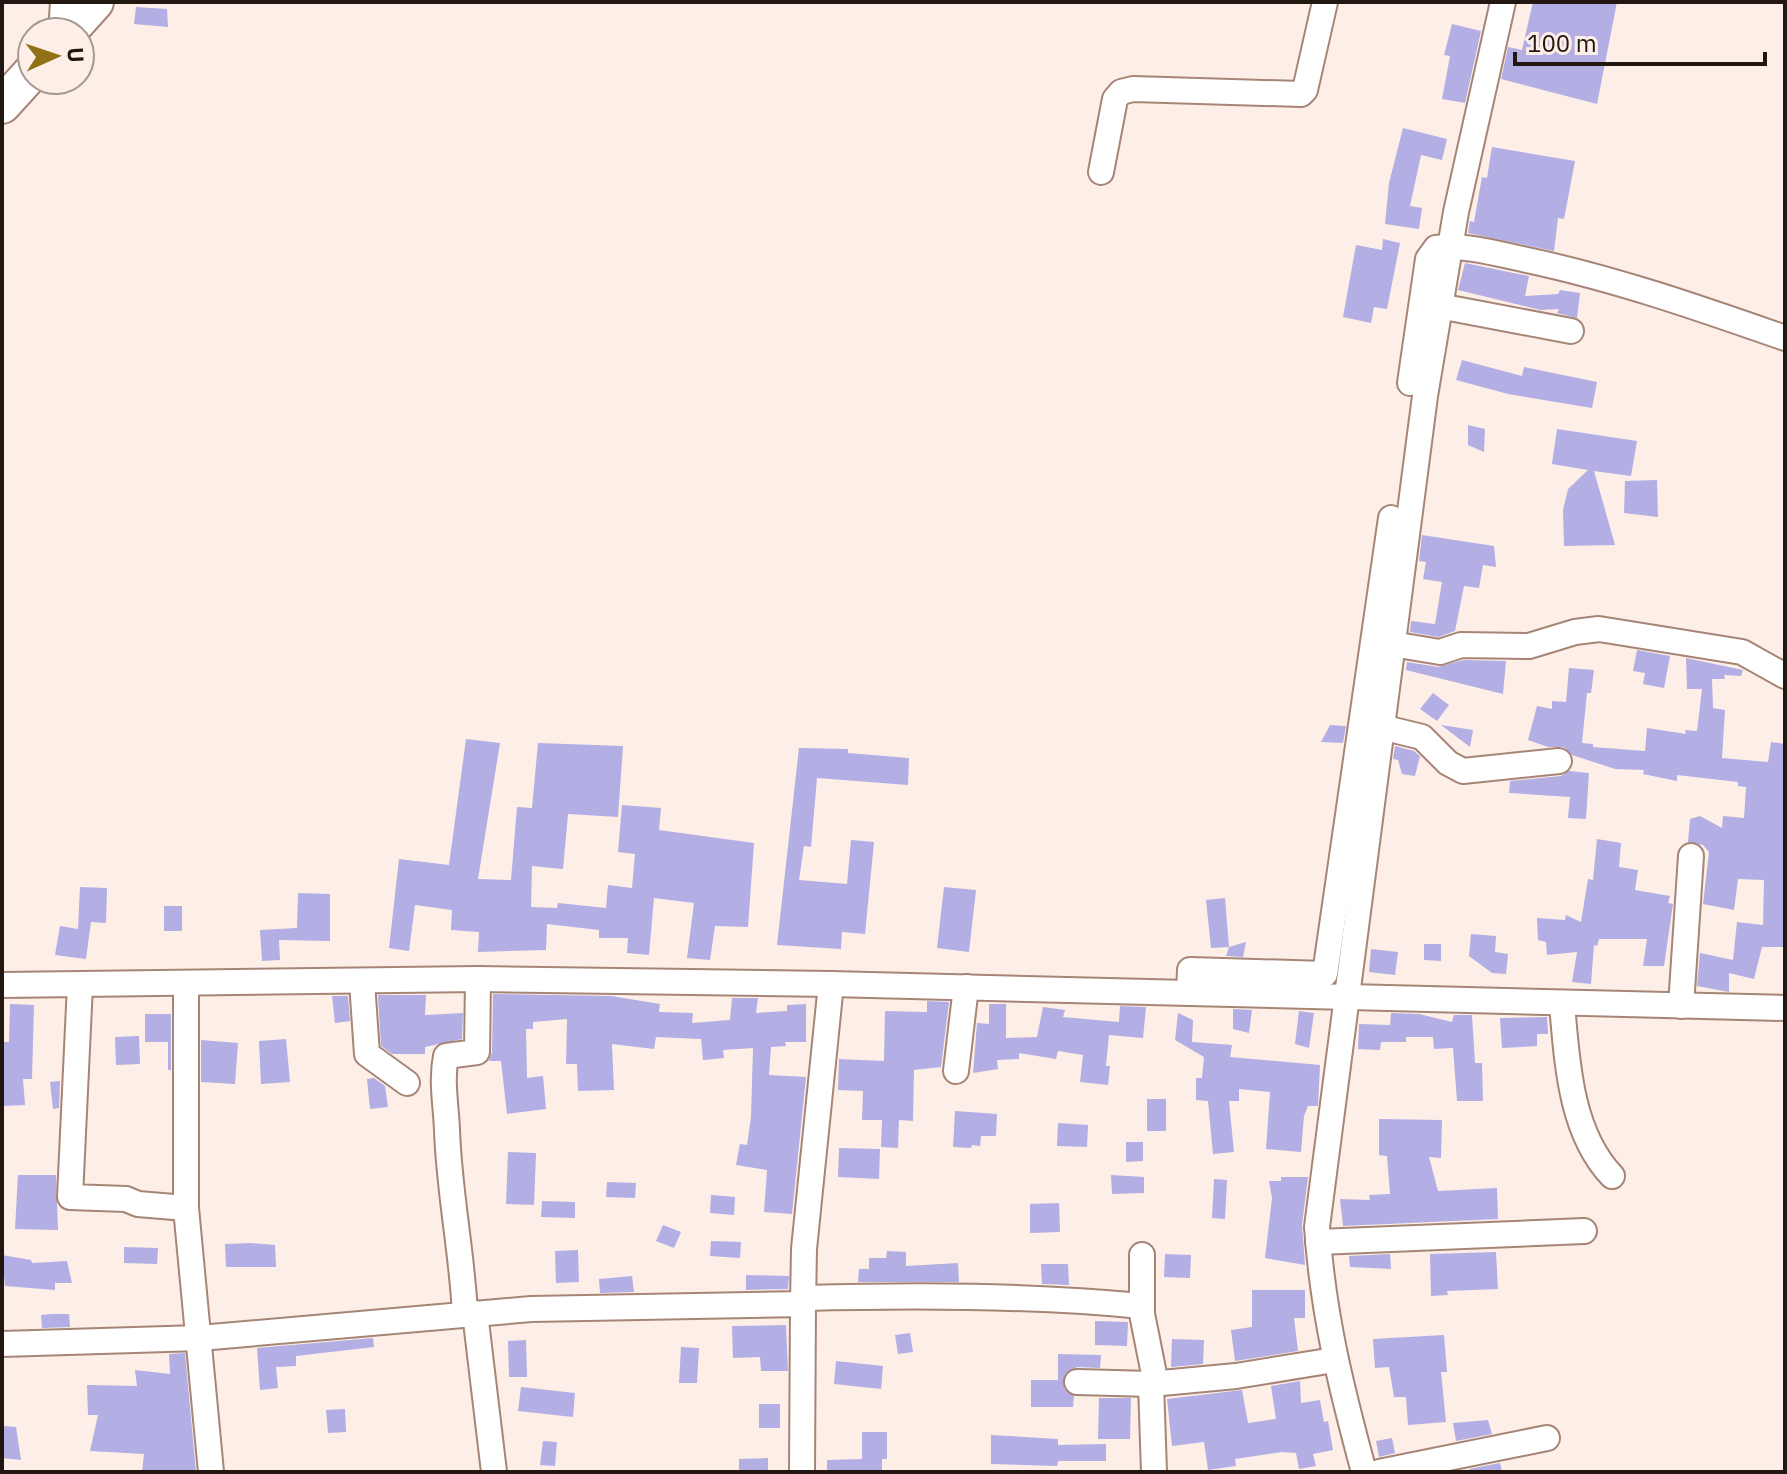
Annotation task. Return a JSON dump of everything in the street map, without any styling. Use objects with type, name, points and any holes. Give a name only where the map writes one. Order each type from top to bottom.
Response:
[{"type":"highway","points":[[2,105],[16,90]]},
{"type":"street","points":[[1101,172],[1115,99],[1121,92],[1133,89],[1301,94],[1305,90],[1325,2]]},
{"type":"street","points":[[1383,642],[1406,524],[1439,306],[1503,2]]},
{"type":"street","points":[[1364,1472],[1334,1360],[1322,1293],[1318,1242],[1373,724],[1428,259],[1436,248],[1451,246],[1621,282],[1785,338]]},
{"type":"street","points":[[1439,306],[1571,331]]},
{"type":"street","points":[[1383,642],[1440,652],[1461,645],[1529,646],[1575,632],[1599,629],[1742,652],[1785,676]]},
{"type":"street","points":[[1373,724],[1422,737],[1448,763],[1463,771],[1559,761]]},
{"type":"street","points":[[1189,985],[1190,970],[1325,974],[1373,724]]},
{"type":"street","points":[[1681,1006],[1691,856]]},
{"type":"street","points":[[2,985],[478,979],[966,987],[1189,985],[1346,997],[1785,1008]]},
{"type":"street","points":[[478,979],[477,1052],[446,1056],[443,1081],[449,1181],[494,1472]]},
{"type":"street","points":[[362,982],[367,1054],[407,1083]]},
{"type":"street","points":[[186,984],[186,1208],[211,1472]]},
{"type":"street","points":[[802,1472],[804,1249],[831,984]]},
{"type":"street","points":[[80,985],[70,1197],[126,1199],[138,1204],[186,1208]]},
{"type":"street","points":[[956,1071],[966,987]]},
{"type":"street","points":[[1562,1004],[1573,1095],[1595,1151],[1612,1176]]},
{"type":"street","points":[[1318,1242],[1584,1231]]},
{"type":"street","points":[[1142,1255],[1142,1306],[1154,1384],[1154,1472]]},
{"type":"street","points":[[2,1344],[200,1338],[470,1313],[880,1299],[920,1294],[1142,1306]]},
{"type":"street","points":[[1077,1382],[1154,1384],[1236,1376],[1334,1360]]},
{"type":"street","points":[[1379,1472],[1547,1438]]},
{"type":"building","points":[[1533,2],[1617,2],[1597,104],[1501,79],[1508,47],[1522,50]]},
{"type":"building","points":[[136,7],[167,9],[168,27],[134,24]]},
{"type":"building","points":[[1452,24],[1481,31],[1465,103],[1442,99],[1450,56],[1444,55]]},
{"type":"building","points":[[1403,128],[1447,139],[1442,160],[1421,155],[1410,206],[1422,208],[1419,229],[1385,224],[1389,183]]},
{"type":"building","points":[[1492,147],[1575,161],[1564,219],[1558,218],[1554,251],[1468,233],[1470,221],[1474,222],[1482,177],[1487,178]]},
{"type":"building","points":[[1383,239],[1400,243],[1387,309],[1374,307],[1371,323],[1343,317],[1356,245],[1382,250]]},
{"type":"building","points":[[1465,263],[1529,276],[1525,296],[1558,294],[1560,290],[1580,293],[1577,318],[1557,313],[1559,309],[1541,310],[1458,290]]},
{"type":"building","points":[[1462,360],[1522,376],[1524,367],[1597,382],[1592,408],[1508,394],[1456,380]]},
{"type":"building","points":[[1468,425],[1485,429],[1484,452],[1468,445]]},
{"type":"building","points":[[1557,429],[1637,441],[1631,476],[1594,471],[1615,545],[1564,546],[1563,510],[1568,489],[1588,470],[1552,464]]},
{"type":"building","points":[[1657,480],[1658,517],[1624,513],[1625,481]]},
{"type":"building","points":[[1422,535],[1494,546],[1496,567],[1483,565],[1479,588],[1464,586],[1455,631],[1439,637],[1410,632],[1411,621],[1435,624],[1442,582],[1423,579],[1426,562],[1419,561]]},
{"type":"building","points":[[1637,650],[1670,656],[1664,688],[1643,684],[1645,673],[1633,671]]},
{"type":"building","points":[[1686,658],[1743,670],[1741,676],[1724,675],[1725,679],[1712,679],[1713,708],[1725,710],[1722,758],[1768,762],[1771,742],[1785,744],[1785,947],[1762,947],[1754,979],[1729,973],[1729,992],[1697,986],[1700,953],[1733,960],[1737,922],[1763,925],[1764,880],[1738,879],[1734,910],[1703,904],[1709,852],[1703,845],[1688,842],[1690,819],[1700,816],[1722,828],[1723,816],[1744,818],[1746,787],[1738,786],[1738,782],[1677,775],[1677,781],[1643,774],[1644,770],[1615,769],[1572,755],[1564,747],[1548,747],[1528,740],[1537,706],[1552,709],[1552,701],[1566,702],[1569,668],[1594,670],[1591,693],[1587,693],[1582,743],[1593,744],[1593,747],[1645,751],[1647,728],[1686,734],[1685,730],[1697,731],[1702,689],[1687,689]]},
{"type":"building","points":[[1463,660],[1506,661],[1503,694],[1406,670],[1407,662],[1438,667]]},
{"type":"building","points":[[1433,693],[1449,705],[1437,721],[1420,709]]},
{"type":"building","points":[[1330,725],[1346,726],[1343,743],[1321,742]]},
{"type":"building","points":[[1441,725],[1473,730],[1470,747]]},
{"type":"building","points":[[466,739],[500,743],[478,879],[511,880],[517,807],[532,808],[538,743],[623,746],[618,817],[568,814],[563,869],[532,866],[531,907],[557,908],[558,903],[606,908],[608,885],[632,888],[635,854],[618,852],[622,805],[661,808],[659,830],[754,843],[748,927],[715,926],[710,960],[687,958],[694,903],[654,898],[649,955],[627,953],[628,938],[599,938],[599,930],[547,924],[546,950],[478,952],[479,932],[451,930],[452,910],[415,905],[409,951],[389,948],[399,859],[449,865]]},
{"type":"building","points":[[1395,746],[1414,751],[1420,756],[1415,776],[1402,774],[1398,760],[1393,759]]},
{"type":"building","points":[[799,748],[848,749],[848,753],[909,758],[908,785],[817,778],[811,847],[804,846],[799,880],[847,884],[851,840],[874,842],[865,934],[842,932],[841,949],[777,945]]},
{"type":"building","points":[[1569,771],[1589,773],[1586,819],[1568,818],[1570,797],[1509,793],[1510,781],[1561,776]]},
{"type":"building","points":[[1597,839],[1621,843],[1619,867],[1638,870],[1635,890],[1670,896],[1668,903],[1673,904],[1664,966],[1643,966],[1647,939],[1599,939],[1597,946],[1594,945],[1591,984],[1572,982],[1577,952],[1547,955],[1546,942],[1538,940],[1537,918],[1565,920],[1566,915],[1581,922],[1588,879],[1593,880]]},
{"type":"building","points":[[80,887],[107,888],[106,923],[91,922],[86,959],[55,955],[60,926],[78,929]]},
{"type":"building","points":[[944,887],[976,890],[969,952],[937,948]]},
{"type":"building","points":[[298,893],[330,894],[330,941],[279,940],[280,960],[262,961],[260,930],[297,928]]},
{"type":"building","points":[[1225,898],[1229,947],[1211,948],[1206,900]]},
{"type":"building","points":[[164,906],[182,906],[182,931],[164,931]]},
{"type":"building","points":[[1471,934],[1496,936],[1495,952],[1508,954],[1506,974],[1492,973],[1469,956]]},
{"type":"building","points":[[1246,942],[1243,957],[1226,956],[1229,947]]},
{"type":"building","points":[[1424,944],[1441,944],[1441,961],[1424,960]]},
{"type":"building","points":[[1371,949],[1398,952],[1395,975],[1369,972]]},
{"type":"building","points":[[493,994],[611,996],[660,1004],[659,1012],[693,1013],[692,1023],[730,1020],[732,998],[758,998],[756,1013],[787,1011],[787,1005],[806,1004],[806,1042],[785,1042],[786,1046],[771,1047],[769,1075],[806,1077],[792,1214],[764,1212],[767,1170],[736,1165],[740,1144],[747,1145],[753,1048],[723,1050],[724,1058],[703,1060],[701,1039],[656,1037],[654,1049],[612,1044],[614,1090],[578,1091],[577,1064],[566,1064],[567,1019],[533,1022],[533,1029],[526,1029],[527,1078],[543,1076],[546,1109],[507,1114],[501,1061],[489,1061],[492,1052]]},
{"type":"building","points":[[378,995],[426,995],[425,1015],[463,1013],[462,1039],[425,1047],[425,1054],[392,1054],[381,1046]]},
{"type":"building","points":[[332,996],[348,996],[350,1021],[335,1023]]},
{"type":"building","points":[[927,1001],[949,1002],[941,1067],[914,1070],[913,1121],[899,1120],[898,1148],[881,1147],[882,1120],[862,1120],[863,1091],[838,1090],[839,1059],[884,1061],[885,1011],[927,1012]]},
{"type":"building","points":[[10,1004],[34,1005],[32,1079],[23,1079],[25,1105],[2,1106],[2,1042],[9,1042]]},
{"type":"building","points":[[989,1004],[1006,1004],[1006,1038],[1037,1037],[1043,1007],[1065,1010],[1063,1017],[1119,1022],[1120,1006],[1146,1007],[1143,1038],[1109,1035],[1108,1085],[1080,1082],[1083,1055],[1058,1051],[1056,1059],[1019,1053],[1019,1059],[997,1060],[998,1069],[973,1073],[977,1023],[989,1024]]},
{"type":"building","points":[[1233,1009],[1252,1010],[1249,1033],[1233,1029]]},
{"type":"building","points":[[1299,1011],[1314,1013],[1309,1048],[1295,1044]]},
{"type":"building","points":[[1178,1013],[1193,1020],[1192,1042],[1232,1045],[1230,1057],[1320,1065],[1318,1106],[1308,1106],[1304,1116],[1301,1152],[1266,1149],[1270,1092],[1239,1089],[1239,1101],[1229,1101],[1234,1152],[1213,1154],[1208,1101],[1196,1100],[1196,1078],[1202,1078],[1204,1057],[1175,1040]]},
{"type":"building","points":[[1391,1013],[1419,1014],[1452,1022],[1454,1015],[1472,1015],[1475,1063],[1482,1063],[1483,1101],[1457,1101],[1453,1048],[1434,1049],[1433,1037],[1406,1037],[1406,1042],[1381,1042],[1380,1050],[1358,1049],[1359,1024],[1390,1025]]},
{"type":"building","points":[[145,1014],[171,1014],[171,1070],[168,1070],[168,1042],[145,1042]]},
{"type":"building","points":[[1547,1017],[1548,1034],[1537,1034],[1537,1046],[1502,1048],[1500,1018]]},
{"type":"building","points":[[139,1036],[140,1064],[116,1065],[115,1037]]},
{"type":"building","points":[[286,1039],[290,1082],[261,1084],[259,1041]]},
{"type":"building","points":[[201,1040],[238,1043],[235,1084],[201,1082]]},
{"type":"building","points":[[374,1078],[385,1086],[388,1107],[370,1109],[367,1079]]},
{"type":"building","points":[[60,1081],[59,1108],[53,1109],[50,1082]]},
{"type":"building","points":[[1147,1099],[1166,1099],[1166,1131],[1147,1131]]},
{"type":"building","points":[[955,1111],[997,1114],[996,1136],[981,1136],[980,1146],[953,1147]]},
{"type":"building","points":[[1379,1119],[1442,1120],[1441,1158],[1429,1157],[1438,1191],[1497,1188],[1498,1219],[1343,1226],[1340,1199],[1370,1200],[1369,1195],[1390,1194],[1387,1156],[1379,1155]]},
{"type":"building","points":[[1058,1123],[1088,1125],[1087,1147],[1057,1146]]},
{"type":"building","points":[[1126,1142],[1143,1142],[1143,1161],[1126,1162]]},
{"type":"building","points":[[839,1148],[880,1149],[879,1179],[838,1177]]},
{"type":"building","points":[[508,1152],[536,1153],[534,1205],[506,1204]]},
{"type":"building","points":[[18,1175],[56,1175],[58,1230],[15,1229]]},
{"type":"building","points":[[1111,1175],[1144,1177],[1144,1193],[1112,1194]]},
{"type":"building","points":[[1281,1177],[1308,1177],[1302,1225],[1305,1265],[1265,1258],[1272,1198],[1269,1181],[1281,1181]]},
{"type":"building","points":[[1214,1179],[1227,1180],[1225,1219],[1212,1218]]},
{"type":"building","points":[[607,1182],[636,1183],[635,1198],[606,1197]]},
{"type":"building","points":[[711,1195],[735,1197],[734,1215],[710,1213]]},
{"type":"building","points":[[542,1201],[575,1202],[575,1218],[541,1217]]},
{"type":"building","points":[[1059,1203],[1060,1232],[1030,1233],[1030,1204]]},
{"type":"building","points":[[663,1225],[681,1232],[674,1248],[656,1241]]},
{"type":"building","points":[[711,1241],[741,1242],[740,1258],[710,1256]]},
{"type":"building","points":[[225,1244],[275,1245],[276,1267],[226,1267]]},
{"type":"building","points":[[124,1247],[158,1248],[157,1264],[124,1263]]},
{"type":"building","points":[[578,1250],[579,1282],[556,1283],[555,1251]]},
{"type":"building","points":[[887,1251],[906,1252],[906,1266],[958,1263],[959,1282],[858,1282],[859,1269],[869,1269],[869,1258],[886,1258]]},
{"type":"building","points":[[1496,1252],[1498,1289],[1447,1291],[1448,1295],[1431,1296],[1430,1254]]},
{"type":"building","points":[[1165,1254],[1191,1255],[1190,1278],[1164,1277]]},
{"type":"building","points":[[1390,1254],[1391,1269],[1350,1267],[1349,1256]]},
{"type":"building","points":[[2,1255],[31,1260],[32,1263],[67,1261],[72,1283],[55,1283],[55,1290],[5,1286]]},
{"type":"building","points":[[1041,1264],[1068,1264],[1069,1285],[1042,1284]]},
{"type":"building","points":[[746,1275],[789,1276],[788,1289],[746,1290]]},
{"type":"building","points":[[632,1276],[634,1292],[600,1293],[599,1279]]},
{"type":"building","points":[[1252,1290],[1305,1290],[1305,1318],[1294,1318],[1298,1351],[1235,1361],[1231,1330],[1252,1327]]},
{"type":"building","points":[[69,1314],[70,1327],[42,1328],[41,1315]]},
{"type":"building","points":[[1095,1321],[1128,1322],[1127,1346],[1095,1345]]},
{"type":"building","points":[[786,1325],[788,1371],[761,1371],[760,1357],[733,1358],[732,1326]]},
{"type":"building","points":[[910,1333],[913,1352],[898,1354],[895,1335]]},
{"type":"building","points":[[1444,1335],[1447,1372],[1441,1372],[1446,1422],[1408,1425],[1406,1397],[1394,1397],[1389,1367],[1375,1368],[1373,1339]]},
{"type":"building","points":[[373,1338],[374,1347],[296,1356],[296,1366],[276,1367],[278,1388],[260,1390],[257,1348]]},
{"type":"building","points":[[1172,1339],[1204,1340],[1203,1364],[1171,1367]]},
{"type":"building","points":[[526,1340],[527,1377],[509,1377],[508,1341]]},
{"type":"building","points":[[681,1347],[699,1348],[697,1383],[679,1383]]},
{"type":"building","points":[[185,1353],[196,1472],[142,1472],[144,1454],[90,1451],[98,1415],[88,1415],[87,1385],[137,1386],[135,1370],[170,1374],[169,1354]]},
{"type":"building","points":[[1058,1354],[1101,1355],[1100,1368],[1077,1367],[1065,1374],[1064,1388],[1074,1396],[1073,1407],[1031,1407],[1031,1380],[1058,1380]]},
{"type":"building","points":[[836,1361],[883,1366],[881,1389],[834,1384]]},
{"type":"building","points":[[1300,1381],[1301,1403],[1320,1400],[1324,1422],[1328,1421],[1333,1450],[1313,1454],[1316,1466],[1299,1469],[1296,1453],[1282,1452],[1235,1459],[1236,1466],[1208,1470],[1204,1442],[1172,1446],[1167,1399],[1242,1390],[1248,1423],[1276,1419],[1271,1386]]},
{"type":"building","points":[[521,1387],[575,1393],[573,1417],[518,1411]]},
{"type":"building","points":[[1099,1398],[1131,1398],[1130,1439],[1098,1439]]},
{"type":"building","points":[[759,1404],[780,1404],[780,1428],[759,1428]]},
{"type":"building","points":[[345,1409],[346,1432],[328,1433],[326,1410]]},
{"type":"building","points":[[1488,1420],[1492,1434],[1456,1441],[1453,1423]]},
{"type":"building","points":[[2,1426],[16,1427],[21,1460],[2,1458]]},
{"type":"building","points":[[862,1432],[887,1432],[887,1459],[882,1459],[882,1472],[827,1472],[827,1460],[862,1459]]},
{"type":"building","points":[[991,1435],[1058,1439],[1058,1445],[1106,1444],[1106,1461],[1058,1461],[1057,1466],[991,1464]]},
{"type":"building","points":[[1392,1438],[1395,1453],[1379,1457],[1376,1441]]},
{"type":"building","points":[[543,1441],[557,1442],[555,1466],[540,1465]]},
{"type":"building","points":[[768,1458],[768,1472],[739,1472],[739,1459]]},
{"type":"building","points":[[1500,1463],[1502,1472],[1470,1472],[1469,1469]]}]
